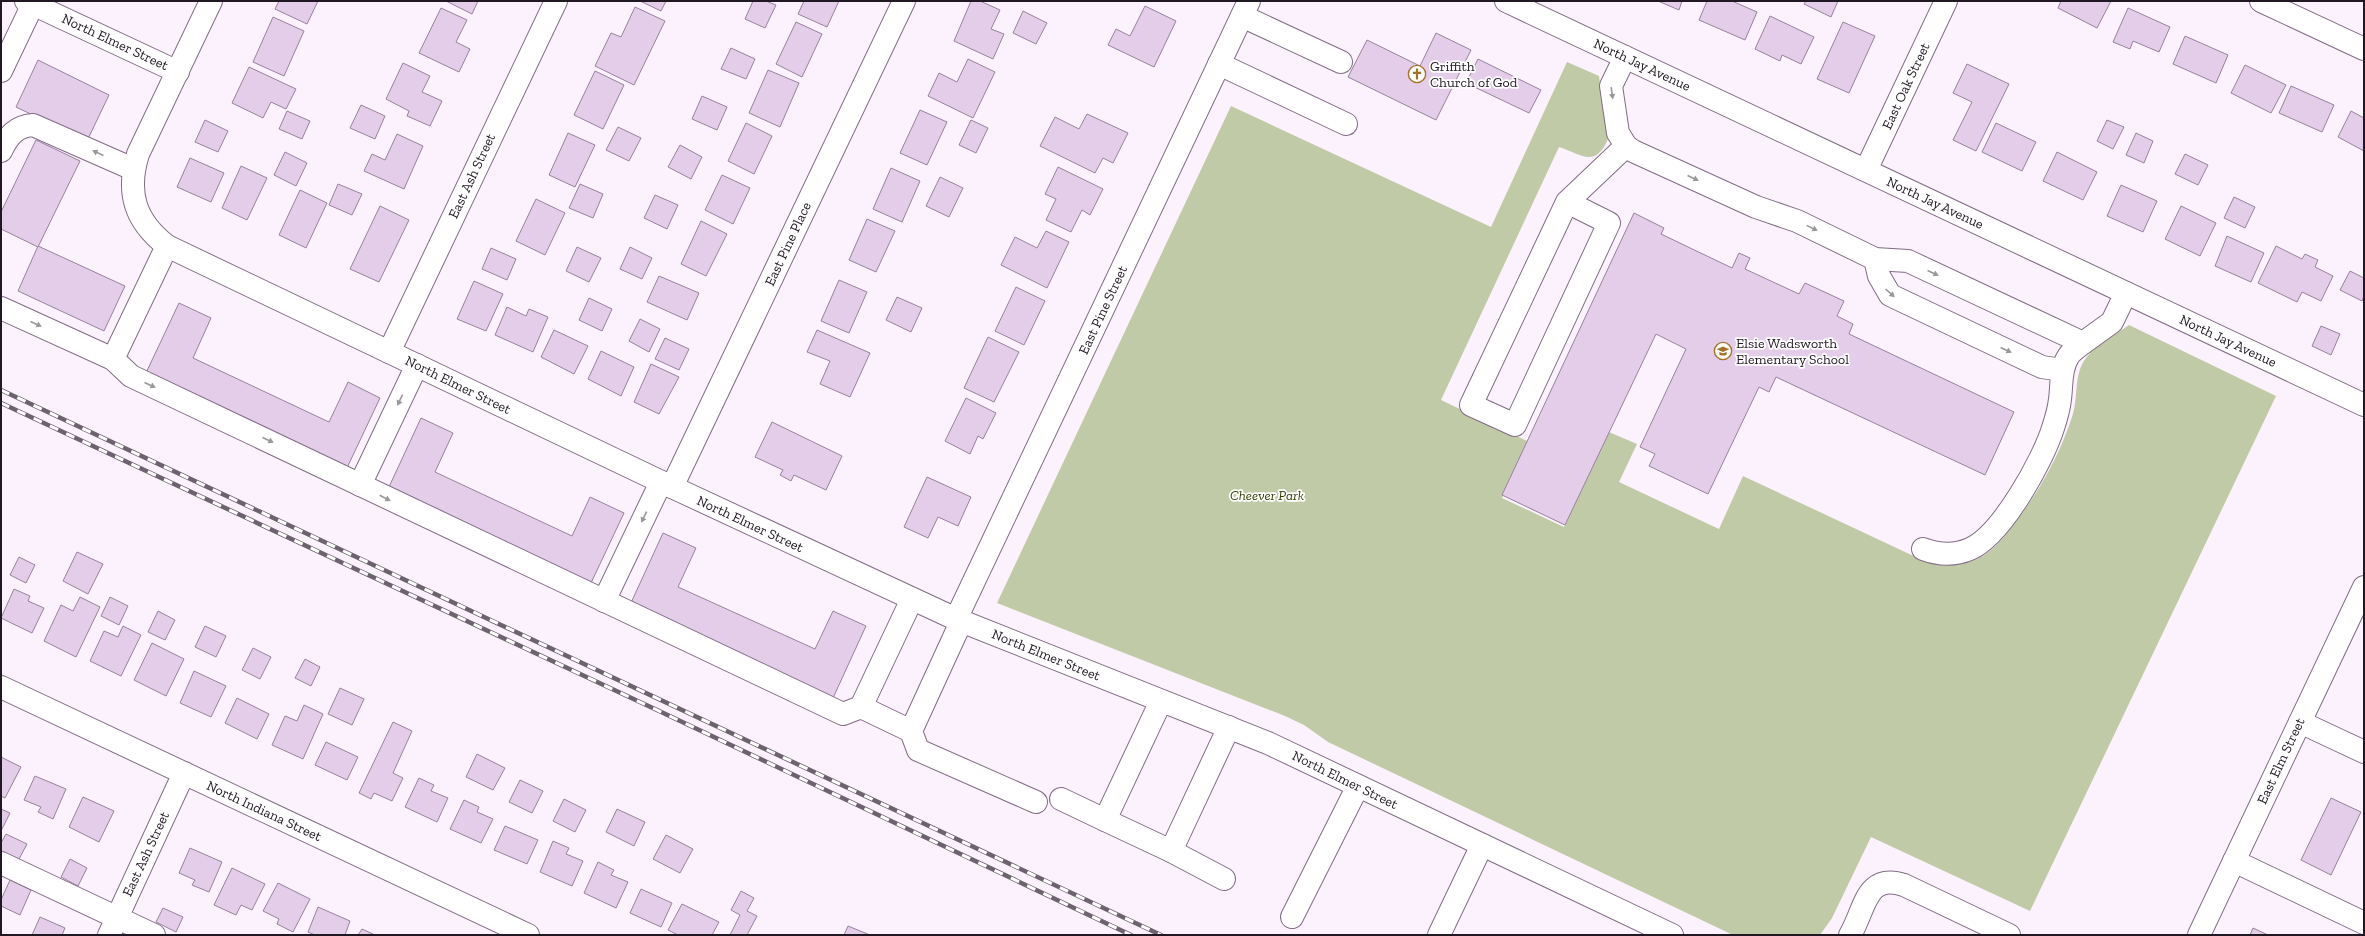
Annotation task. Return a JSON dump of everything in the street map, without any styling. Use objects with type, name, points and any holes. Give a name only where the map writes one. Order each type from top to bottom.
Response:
[{"type":"street","points":[[178,72],[211,1]]},
{"type":"street","name":"East Ash Street","points":[[389,352],[556,1]]},
{"type":"street","name":"East Pine Place","points":[[604,601],[667,484],[904,1]]},
{"type":"street","name":"North Jay Avenue","points":[[1506,1],[2364,405]]},
{"type":"street","name":"East Oak Street","points":[[1866,170],[1946,1]]},
{"type":"street","points":[[2261,1],[2364,49]]},
{"type":"street","points":[[1,71],[30,3]]},
{"type":"street","name":"North Elmer Street","points":[[30,3],[178,72],[138,154],[133,169],[132,187],[138,214],[146,227],[167,246],[912,599],[959,620],[1268,743],[1672,935]]},
{"type":"street","points":[[1246,8],[1341,62]]},
{"type":"street","name":"East Pine Street","points":[[910,731],[959,620],[1246,8]]},
{"type":"street","points":[[1625,57],[1611,86],[1618,133],[1626,146],[1756,207],[1798,221],[1875,259],[1908,261],[2083,343]]},
{"type":"street","points":[[1219,64],[1346,124]]},
{"type":"street","points":[[1,151],[6,141],[16,130],[33,125],[133,169]]},
{"type":"street","points":[[1567,202],[1609,223],[1515,425],[1472,405],[1567,202],[1626,146]]},
{"type":"street","points":[[113,360],[167,246]]},
{"type":"street","points":[[1875,259],[1879,276],[1890,295],[2042,366],[2062,370]]},
{"type":"street","points":[[1923,549],[1935,553],[1958,553],[1971,548],[1992,532],[2024,489],[2048,443],[2058,413],[2062,370],[2068,356],[2112,322],[2126,293]]},
{"type":"street","points":[[1,308],[113,360],[131,376],[842,714],[861,707],[912,599]]},
{"type":"street","points":[[360,485],[417,365]]},
{"type":"street","name":"East Elm Street","points":[[2199,935],[2364,587]]},
{"type":"street","name":"North Indiana Street","points":[[1,687],[528,935]]},
{"type":"street","points":[[1105,820],[1161,701]]},
{"type":"street","points":[[861,707],[910,731],[918,750],[1036,802]]},
{"type":"street","points":[[2300,722],[2364,752]]},
{"type":"street","points":[[1171,851],[1229,728]]},
{"type":"street","name":"East Ash Street","points":[[113,926],[184,773]]},
{"type":"street","points":[[1292,917],[1358,786]]},
{"type":"street","points":[[1061,799],[1171,851],[1224,879]]},
{"type":"street","points":[[1439,935],[1482,845]]},
{"type":"street","points":[[2234,861],[2364,923]]},
{"type":"street","points":[[1,863],[113,926],[154,935]]},
{"type":"street","points":[[1850,935],[1871,891],[1876,886],[1886,882],[1904,885],[2009,935]]},
{"type":"green space","name":"Cheever Park","points":[[1567,62],[1599,76],[1608,139],[1598,154],[1593,157],[1587,157],[1559,147],[1441,400],[1529,442],[1502,498],[1564,527],[1609,432],[1637,444],[1619,482],[1719,529],[1743,476],[1920,559],[1935,563],[1959,564],[1981,557],[1996,546],[2012,528],[2041,485],[2055,459],[2072,417],[2079,372],[2086,358],[2095,348],[2129,325],[2276,396],[2030,911],[1871,837],[1832,918],[1820,935],[1733,935],[1328,742],[1304,725],[1285,716],[997,603],[1231,106],[1491,227]]},
{"type":"building","points":[[279,1],[318,1],[307,24],[275,9]]},
{"type":"building","points":[[446,1],[478,1],[472,14]]},
{"type":"building","points":[[640,1],[666,1],[661,11]]},
{"type":"building","points":[[753,1],[766,1],[776,5],[765,28],[745,19]]},
{"type":"building","points":[[804,1],[839,1],[827,27],[798,14]]},
{"type":"building","points":[[971,1],[980,1],[1000,10],[991,29],[1004,34],[993,59],[954,41]]},
{"type":"building","points":[[1658,1],[1682,1],[1679,10]]},
{"type":"building","points":[[1707,1],[1732,1],[1757,12],[1745,40],[1699,20]]},
{"type":"building","points":[[1806,1],[1838,1],[1831,17],[1804,4]]},
{"type":"building","points":[[2061,1],[2111,1],[2097,28],[2058,8]]},
{"type":"building","points":[[1145,6],[1176,21],[1154,67],[1108,45],[1116,29],[1130,36]]},
{"type":"building","points":[[635,7],[665,21],[634,85],[595,66],[611,33],[621,37]]},
{"type":"building","points":[[441,8],[467,20],[456,42],[470,49],[459,72],[419,53]]},
{"type":"building","points":[[2128,8],[2170,27],[2159,52],[2133,41],[2130,49],[2113,42]]},
{"type":"building","points":[[1023,11],[1047,23],[1036,44],[1013,33]]},
{"type":"building","points":[[1770,16],[1814,37],[1801,64],[1782,55],[1780,61],[1755,49]]},
{"type":"building","points":[[273,17],[304,31],[284,76],[253,62]]},
{"type":"building","points":[[796,22],[822,34],[802,77],[776,64]]},
{"type":"building","points":[[1843,22],[1875,36],[1849,93],[1817,79]]},
{"type":"building","points":[[1436,33],[1471,50],[1436,120],[1348,77],[1367,40],[1420,66]]},
{"type":"building","points":[[2185,36],[2228,55],[2216,83],[2173,64]]},
{"type":"building","points":[[731,48],[755,59],[746,79],[721,69]]},
{"type":"building","points":[[968,59],[995,72],[973,118],[928,96],[939,73],[957,82]]},
{"type":"building","points":[[1478,59],[1541,90],[1529,113],[1466,83]]},
{"type":"building","points":[[38,60],[109,95],[87,141],[16,107]]},
{"type":"building","points":[[403,63],[430,76],[422,92],[442,101],[430,126],[407,116],[409,111],[386,99]]},
{"type":"building","points":[[1967,64],[2009,84],[1976,151],[1953,140],[1972,102],[1953,93]]},
{"type":"building","points":[[2245,65],[2286,85],[2271,113],[2231,93]]},
{"type":"building","points":[[249,67],[296,89],[286,109],[271,102],[263,118],[232,103]]},
{"type":"building","points":[[768,70],[799,83],[780,127],[749,113]]},
{"type":"building","points":[[595,71],[624,85],[603,129],[574,115]]},
{"type":"building","points":[[2291,86],[2334,105],[2322,132],[2279,113]]},
{"type":"building","points":[[702,96],[727,107],[717,130],[692,119]]},
{"type":"building","points":[[361,105],[385,116],[375,139],[350,128]]},
{"type":"building","points":[[920,110],[947,122],[927,165],[900,153]]},
{"type":"building","points":[[287,111],[310,121],[302,139],[279,129]]},
{"type":"building","points":[[2351,111],[2364,118],[2364,151],[2338,137]]},
{"type":"building","points":[[1087,114],[1128,133],[1113,163],[1103,158],[1095,173],[1040,146],[1055,117],[1079,129]]},
{"type":"building","points":[[205,120],[228,131],[218,152],[195,142]]},
{"type":"building","points":[[971,120],[988,128],[976,153],[959,145]]},
{"type":"building","points":[[2107,120],[2124,127],[2113,149],[2097,141]]},
{"type":"building","points":[[746,123],[772,136],[754,174],[728,161]]},
{"type":"building","points":[[1996,123],[2036,142],[2022,171],[1982,152]]},
{"type":"building","points":[[618,127],[641,138],[629,161],[606,150]]},
{"type":"building","points":[[568,133],[595,145],[575,187],[549,175]]},
{"type":"building","points":[[2136,133],[2153,141],[2144,163],[2126,155]]},
{"type":"building","points":[[397,134],[423,146],[404,189],[364,171],[372,154],[385,160]]},
{"type":"building","points":[[36,140],[80,161],[38,247],[1,229],[1,212]]},
{"type":"building","points":[[680,145],[702,157],[691,179],[668,167]]},
{"type":"building","points":[[285,152],[307,163],[296,186],[274,175]]},
{"type":"building","points":[[2057,152],[2097,172],[2083,200],[2043,181]]},
{"type":"building","points":[[2185,154],[2208,165],[2198,185],[2175,174]]},
{"type":"building","points":[[190,158],[224,173],[211,202],[177,187]]},
{"type":"building","points":[[241,166],[267,178],[247,220],[222,208]]},
{"type":"building","points":[[1058,167],[1103,189],[1090,215],[1082,210],[1071,232],[1046,220],[1056,199],[1045,194]]},
{"type":"building","points":[[891,168],[920,181],[902,222],[873,209]]},
{"type":"building","points":[[722,175],[750,188],[733,224],[705,210]]},
{"type":"building","points":[[940,177],[963,188],[949,217],[926,206]]},
{"type":"building","points":[[338,184],[362,194],[352,215],[329,205]]},
{"type":"building","points":[[580,184],[603,194],[593,218],[569,208]]},
{"type":"building","points":[[2121,185],[2157,201],[2143,232],[2107,216]]},
{"type":"building","points":[[300,190],[327,203],[306,248],[279,235]]},
{"type":"building","points":[[655,195],[678,205],[667,229],[644,218]]},
{"type":"building","points":[[2234,197],[2255,207],[2245,228],[2224,218]]},
{"type":"building","points":[[536,199],[565,213],[545,255],[516,241]]},
{"type":"building","points":[[380,206],[409,220],[379,282],[350,269]]},
{"type":"building","points":[[2181,206],[2216,223],[2200,256],[2165,239]]},
{"type":"building","points":[[1634,213],[1664,228],[1661,234],[1732,268],[1739,253],[1750,258],[1745,269],[1799,294],[1805,283],[1844,301],[1837,316],[1853,324],[1849,334],[2014,412],[1985,475],[1776,377],[1769,392],[1759,387],[1708,494],[1649,466],[1655,454],[1640,447],[1686,349],[1656,334],[1565,525],[1502,495]]},
{"type":"building","points":[[867,219],[895,231],[876,272],[849,260]]},
{"type":"building","points":[[701,221],[727,234],[706,276],[681,264]]},
{"type":"building","points":[[1046,231],[1069,242],[1047,288],[1001,265],[1015,237],[1037,248]]},
{"type":"building","points":[[2227,236],[2264,253],[2251,282],[2215,266]]},
{"type":"building","points":[[38,246],[125,286],[104,331],[18,291]]},
{"type":"building","points":[[2276,246],[2302,259],[2305,254],[2318,260],[2315,267],[2333,276],[2321,301],[2302,292],[2297,302],[2258,283]]},
{"type":"building","points":[[577,247],[601,258],[589,282],[566,271]]},
{"type":"building","points":[[630,247],[652,258],[642,279],[620,269]]},
{"type":"building","points":[[491,248],[516,259],[507,280],[482,269]]},
{"type":"building","points":[[2350,271],[2364,278],[2364,296],[2362,301],[2340,290]]},
{"type":"building","points":[[659,276],[699,293],[687,320],[647,302]]},
{"type":"building","points":[[839,280],[867,292],[849,333],[821,321]]},
{"type":"building","points":[[474,281],[503,294],[486,331],[457,319]]},
{"type":"building","points":[[1016,287],[1045,301],[1024,345],[995,331]]},
{"type":"building","points":[[897,297],[922,308],[911,332],[886,320]]},
{"type":"building","points":[[589,298],[612,309],[602,331],[579,320]]},
{"type":"building","points":[[179,303],[211,318],[193,358],[329,422],[348,382],[380,398],[346,470],[145,375]]},
{"type":"building","points":[[507,307],[526,316],[529,309],[548,317],[533,352],[495,335]]},
{"type":"building","points":[[640,319],[660,329],[649,352],[629,341]]},
{"type":"building","points":[[2321,326],[2340,334],[2331,355],[2312,346]]},
{"type":"building","points":[[554,330],[588,346],[574,374],[541,357]]},
{"type":"building","points":[[817,330],[870,353],[850,397],[820,384],[830,361],[807,352]]},
{"type":"building","points":[[988,337],[1019,352],[994,402],[964,388]]},
{"type":"building","points":[[665,338],[689,349],[679,370],[655,359]]},
{"type":"building","points":[[601,351],[634,367],[621,396],[588,379]]},
{"type":"building","points":[[651,364],[679,377],[659,414],[634,402]]},
{"type":"building","points":[[966,398],[996,413],[983,439],[978,436],[970,454],[945,441]]},
{"type":"building","points":[[421,418],[453,433],[435,472],[572,536],[590,497],[624,513],[591,583],[388,489]]},
{"type":"building","points":[[772,422],[842,456],[826,490],[794,475],[791,481],[780,475],[783,470],[755,457]]},
{"type":"building","points":[[927,477],[971,497],[958,526],[938,517],[928,538],[904,527]]},
{"type":"building","points":[[663,533],[696,548],[678,587],[815,649],[833,611],[866,626],[833,698],[630,605]]},
{"type":"building","points":[[77,552],[103,564],[88,594],[63,581]]},
{"type":"building","points":[[19,557],[35,565],[26,583],[10,575]]},
{"type":"building","points":[[14,589],[30,596],[28,601],[44,608],[32,633],[1,618]]},
{"type":"building","points":[[80,597],[100,607],[76,657],[44,641],[61,605],[73,611]]},
{"type":"building","points":[[110,597],[128,606],[119,625],[101,616]]},
{"type":"building","points":[[158,611],[175,620],[165,640],[148,632]]},
{"type":"building","points":[[123,626],[141,635],[121,676],[90,661],[104,631],[118,637]]},
{"type":"building","points":[[205,626],[226,636],[216,657],[195,647]]},
{"type":"building","points":[[152,643],[184,659],[166,696],[134,680]]},
{"type":"building","points":[[253,648],[271,657],[260,679],[242,670]]},
{"type":"building","points":[[305,659],[320,667],[311,686],[295,678]]},
{"type":"building","points":[[194,671],[226,686],[211,717],[180,703]]},
{"type":"building","points":[[340,688],[364,699],[352,725],[328,714]]},
{"type":"building","points":[[237,698],[269,714],[257,739],[225,723]]},
{"type":"building","points":[[304,705],[323,714],[303,759],[272,745],[285,716],[297,721]]},
{"type":"building","points":[[393,722],[412,731],[393,773],[403,778],[392,801],[374,793],[371,799],[359,793]]},
{"type":"building","points":[[326,742],[358,757],[347,780],[315,765]]},
{"type":"building","points":[[477,754],[505,768],[493,790],[466,777]]},
{"type":"building","points":[[1,757],[21,767],[5,798],[1,796]]},
{"type":"building","points":[[35,776],[66,789],[53,819],[38,812],[41,807],[24,800]]},
{"type":"building","points":[[419,778],[434,785],[431,791],[448,798],[437,822],[405,807]]},
{"type":"building","points":[[520,780],[543,791],[532,813],[509,802]]},
{"type":"building","points":[[83,797],[114,811],[99,842],[69,827]]},
{"type":"building","points":[[2331,798],[2361,812],[2331,875],[2301,860]]},
{"type":"building","points":[[564,799],[586,810],[575,832],[553,821]]},
{"type":"building","points":[[464,800],[479,807],[477,812],[493,819],[481,843],[450,829]]},
{"type":"building","points":[[1,809],[10,813],[1,831]]},
{"type":"building","points":[[617,809],[645,822],[634,846],[606,832]]},
{"type":"building","points":[[505,826],[538,840],[527,864],[494,850]]},
{"type":"building","points":[[6,834],[27,844],[18,861],[1,853],[1,843]]},
{"type":"building","points":[[666,835],[693,849],[680,873],[653,859]]},
{"type":"building","points":[[553,841],[569,848],[566,854],[583,861],[572,886],[540,872]]},
{"type":"building","points":[[190,848],[222,862],[209,892],[192,885],[195,880],[179,873]]},
{"type":"building","points":[[70,859],[87,868],[78,886],[61,877]]},
{"type":"building","points":[[598,862],[614,870],[611,875],[628,882],[616,908],[584,893]]},
{"type":"building","points":[[232,868],[265,884],[252,910],[241,905],[236,915],[214,905]]},
{"type":"building","points":[[10,880],[31,890],[20,915],[1,906],[1,900]]},
{"type":"building","points":[[278,883],[310,899],[293,932],[277,924],[279,919],[263,911]]},
{"type":"building","points":[[641,889],[672,903],[661,927],[630,913]]},
{"type":"building","points":[[741,891],[754,898],[747,911],[757,916],[747,935],[730,935],[740,915],[731,910]]},
{"type":"building","points":[[682,904],[719,922],[712,935],[678,935],[668,930]]},
{"type":"building","points":[[318,907],[350,921],[345,935],[315,935],[308,932]]},
{"type":"building","points":[[163,908],[183,917],[176,932],[156,922]]},
{"type":"building","points":[[40,917],[65,928],[62,935],[32,935]]},
{"type":"building","points":[[848,926],[870,935],[844,935]]},
{"type":"building","points":[[2253,928],[2268,935],[2250,935]]},
{"type":"building","points":[[362,929],[375,935],[358,935]]},
{"type":"railway","points":[[1,390],[1161,935]]},
{"type":"railway","points":[[1,403],[657,710],[1131,935]]},
{"type":"place","name":"Griffith Church of God","points":[[1417,74]]},
{"type":"place","name":"Elsie Wadsworth Elementary School","points":[[1723,351]]}]
